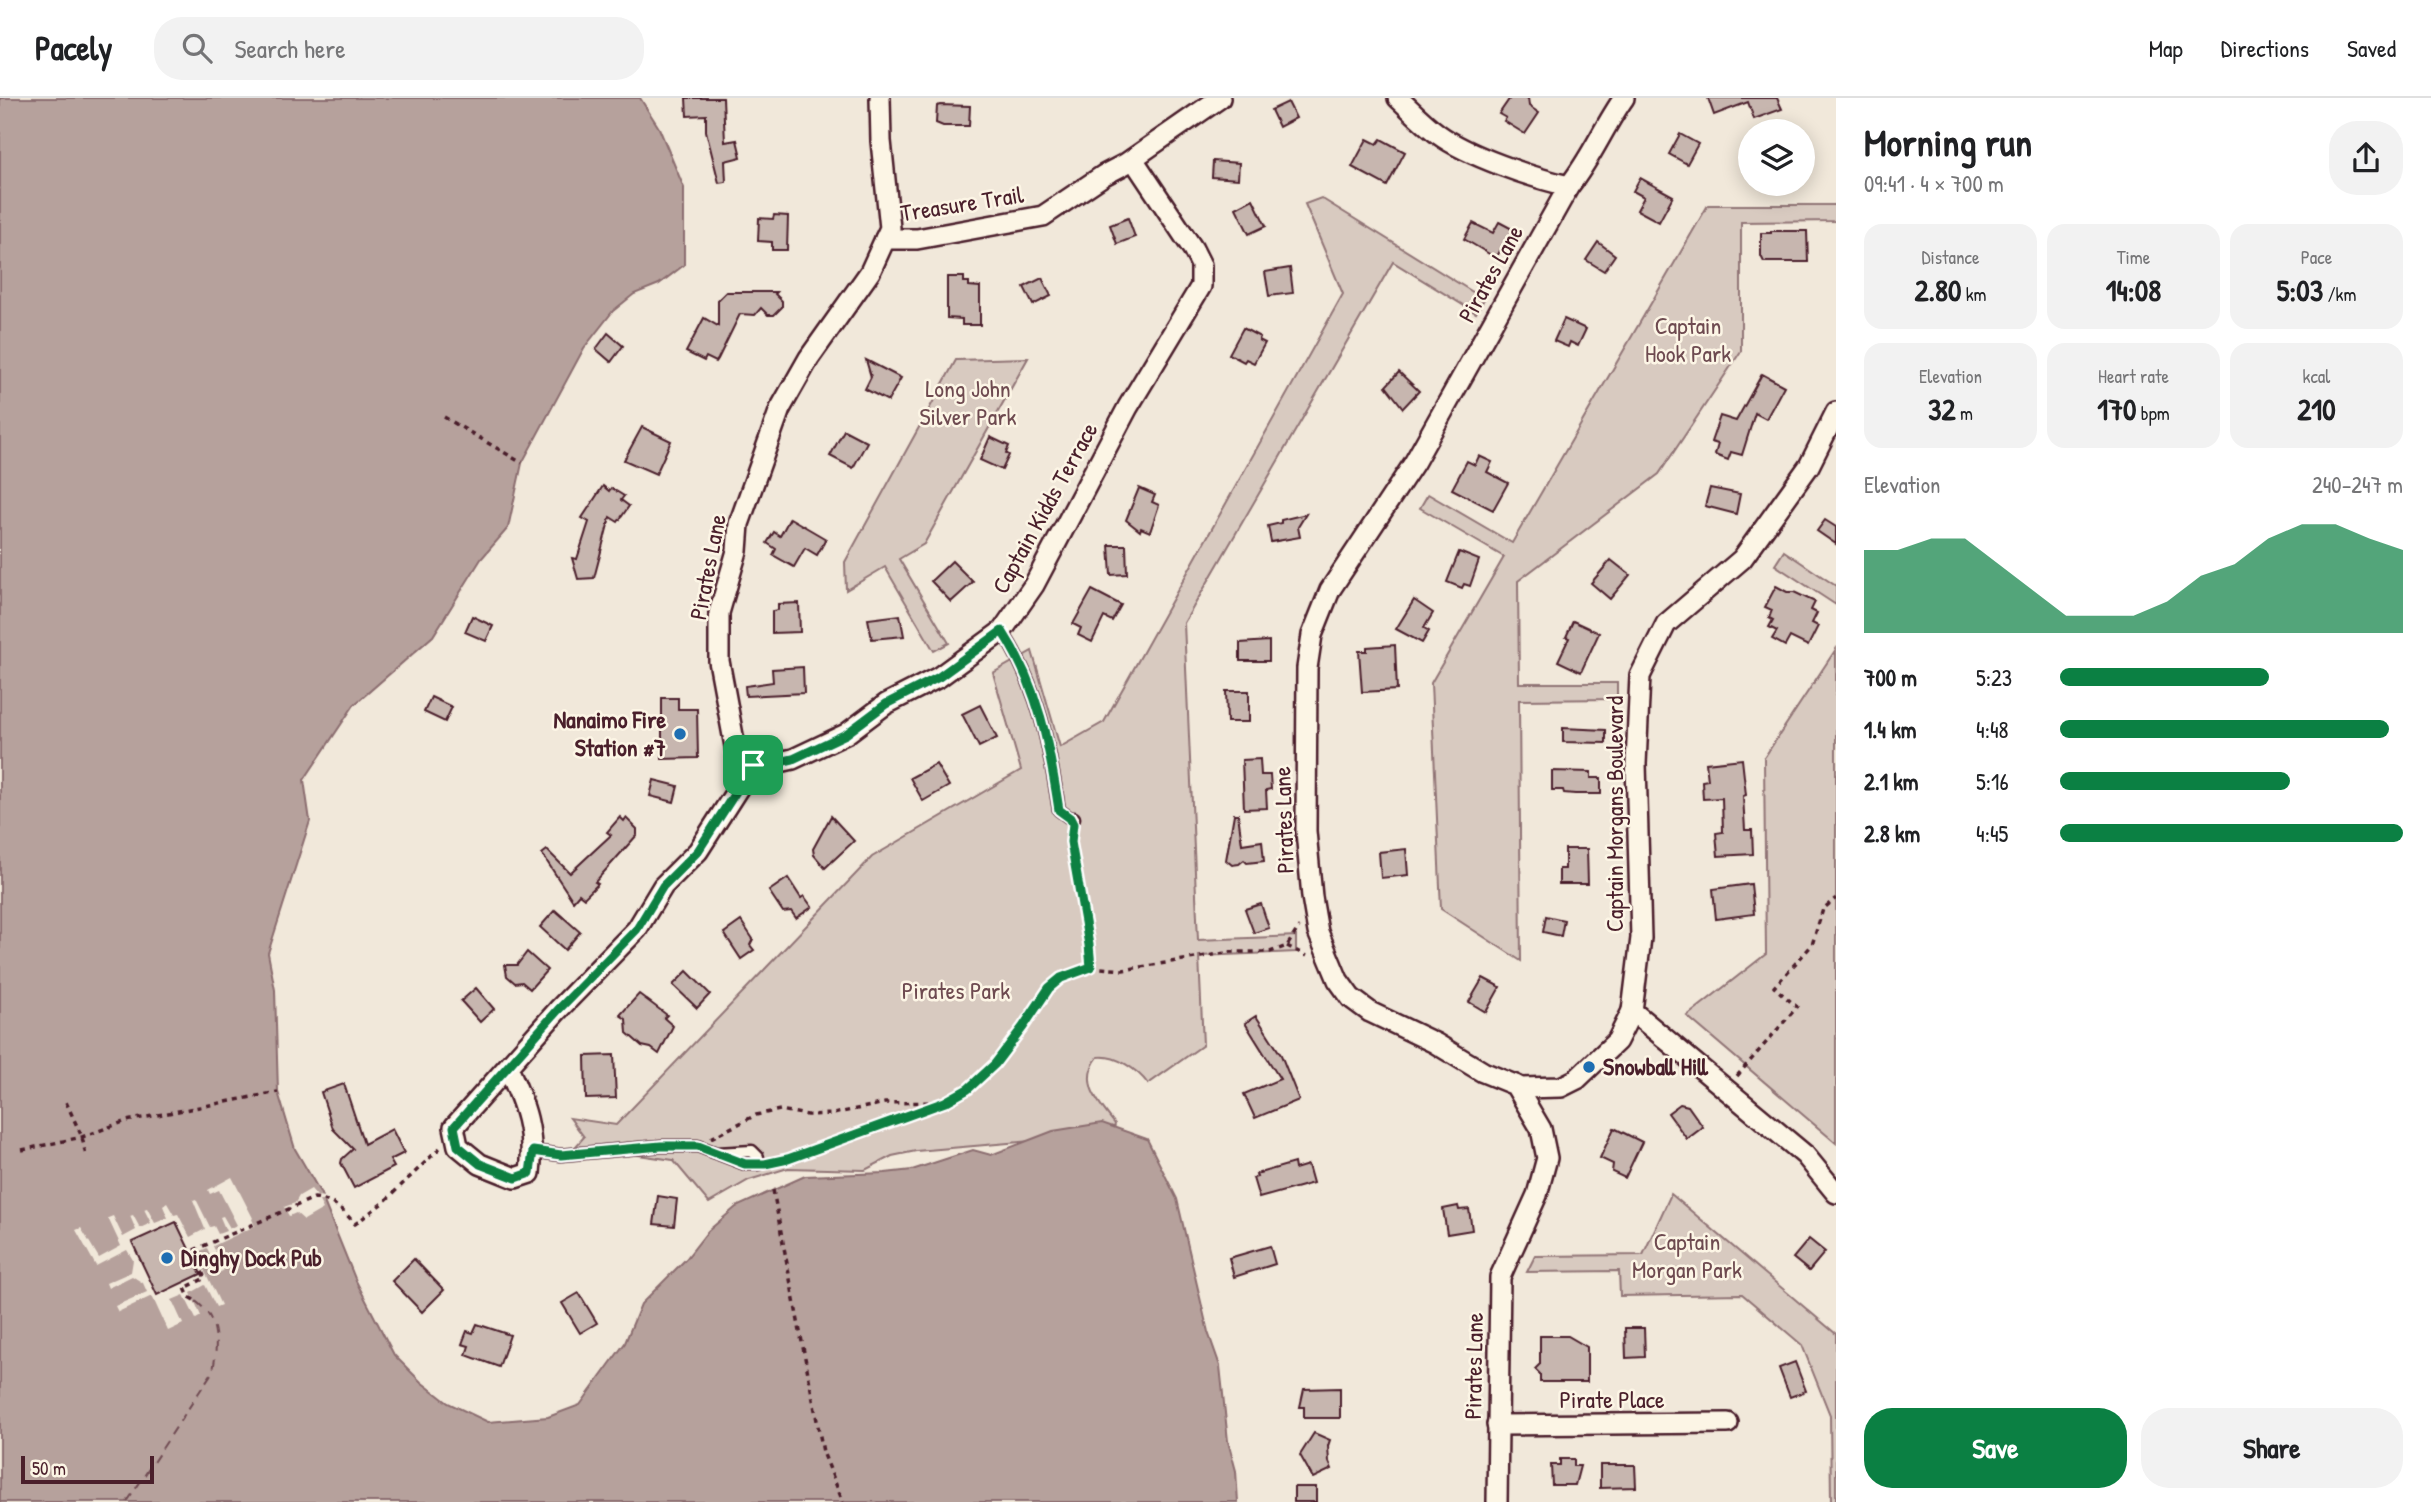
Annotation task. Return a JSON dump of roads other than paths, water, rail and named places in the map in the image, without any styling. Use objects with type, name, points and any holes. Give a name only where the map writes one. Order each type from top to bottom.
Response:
[{"type":"street","name":"Pirates Lane","points":[[753,765],[737,757],[719,661],[719,613],[737,551],[739,524],[780,409],[809,358],[870,272],[890,229],[881,141],[880,98]]},
{"type":"street","name":"Treasure Trail","points":[[885,239],[917,239],[1043,216],[1133,159],[1220,98]]},
{"type":"street","points":[[1398,98],[1437,134],[1459,147],[1545,181],[1569,186]]},
{"type":"street","name":"Pirates Lane","points":[[1497,1502],[1500,1278],[1537,1195],[1546,1158],[1541,1129],[1515,1085],[1483,1072],[1434,1043],[1370,1012],[1351,999],[1338,980],[1318,932],[1306,831],[1307,668],[1312,635],[1330,590],[1414,463],[1569,186],[1624,98]]},
{"type":"street","name":"Captain Kidds Terrace","points":[[753,765],[758,767],[793,759],[846,734],[886,704],[939,677],[1002,631],[1034,585],[1128,407],[1201,286],[1201,265],[1193,249],[1133,159]]},
{"type":"street","name":"Captain Morgans Boulevard","points":[[1632,1011],[1641,939],[1636,764],[1640,676],[1666,624],[1742,559],[1809,466],[1836,412]]},
{"type":"street","points":[[508,1068],[528,1115],[533,1151],[530,1173],[516,1178],[480,1164],[458,1146],[454,1127],[558,1010],[637,929],[663,886],[698,851],[753,765]]},
{"type":"street","points":[[1515,1085],[1521,1088],[1561,1087],[1577,1079],[1617,1041],[1632,1011],[1805,1155],[1836,1193]]},
{"type":"street","name":"Pirate Place","points":[[1497,1425],[1728,1423]]},
{"type":"lane","points":[[1002,631],[1015,650],[1037,699],[1046,732],[1059,810],[1072,818]]},
{"type":"lane","points":[[533,1151],[561,1155],[661,1146],[698,1146],[745,1164],[758,1164]]},
{"type":"place","name":"Nanaimo Fire Station #7","points":[[680,734]]},
{"type":"place","name":"Snowball Hill","points":[[1589,1067]]},
{"type":"place","name":"Dinghy Dock Pub","points":[[167,1258]]},
{"type":"park label","name":"Captain Hook Park","points":[[1688,340]]},
{"type":"park label","name":"Long John Silver Park","points":[[968,403]]},
{"type":"park label","name":"Pirates Park","points":[[956,991]]},
{"type":"park label","name":"Captain Morgan Park","points":[[1687,1256]]}]
